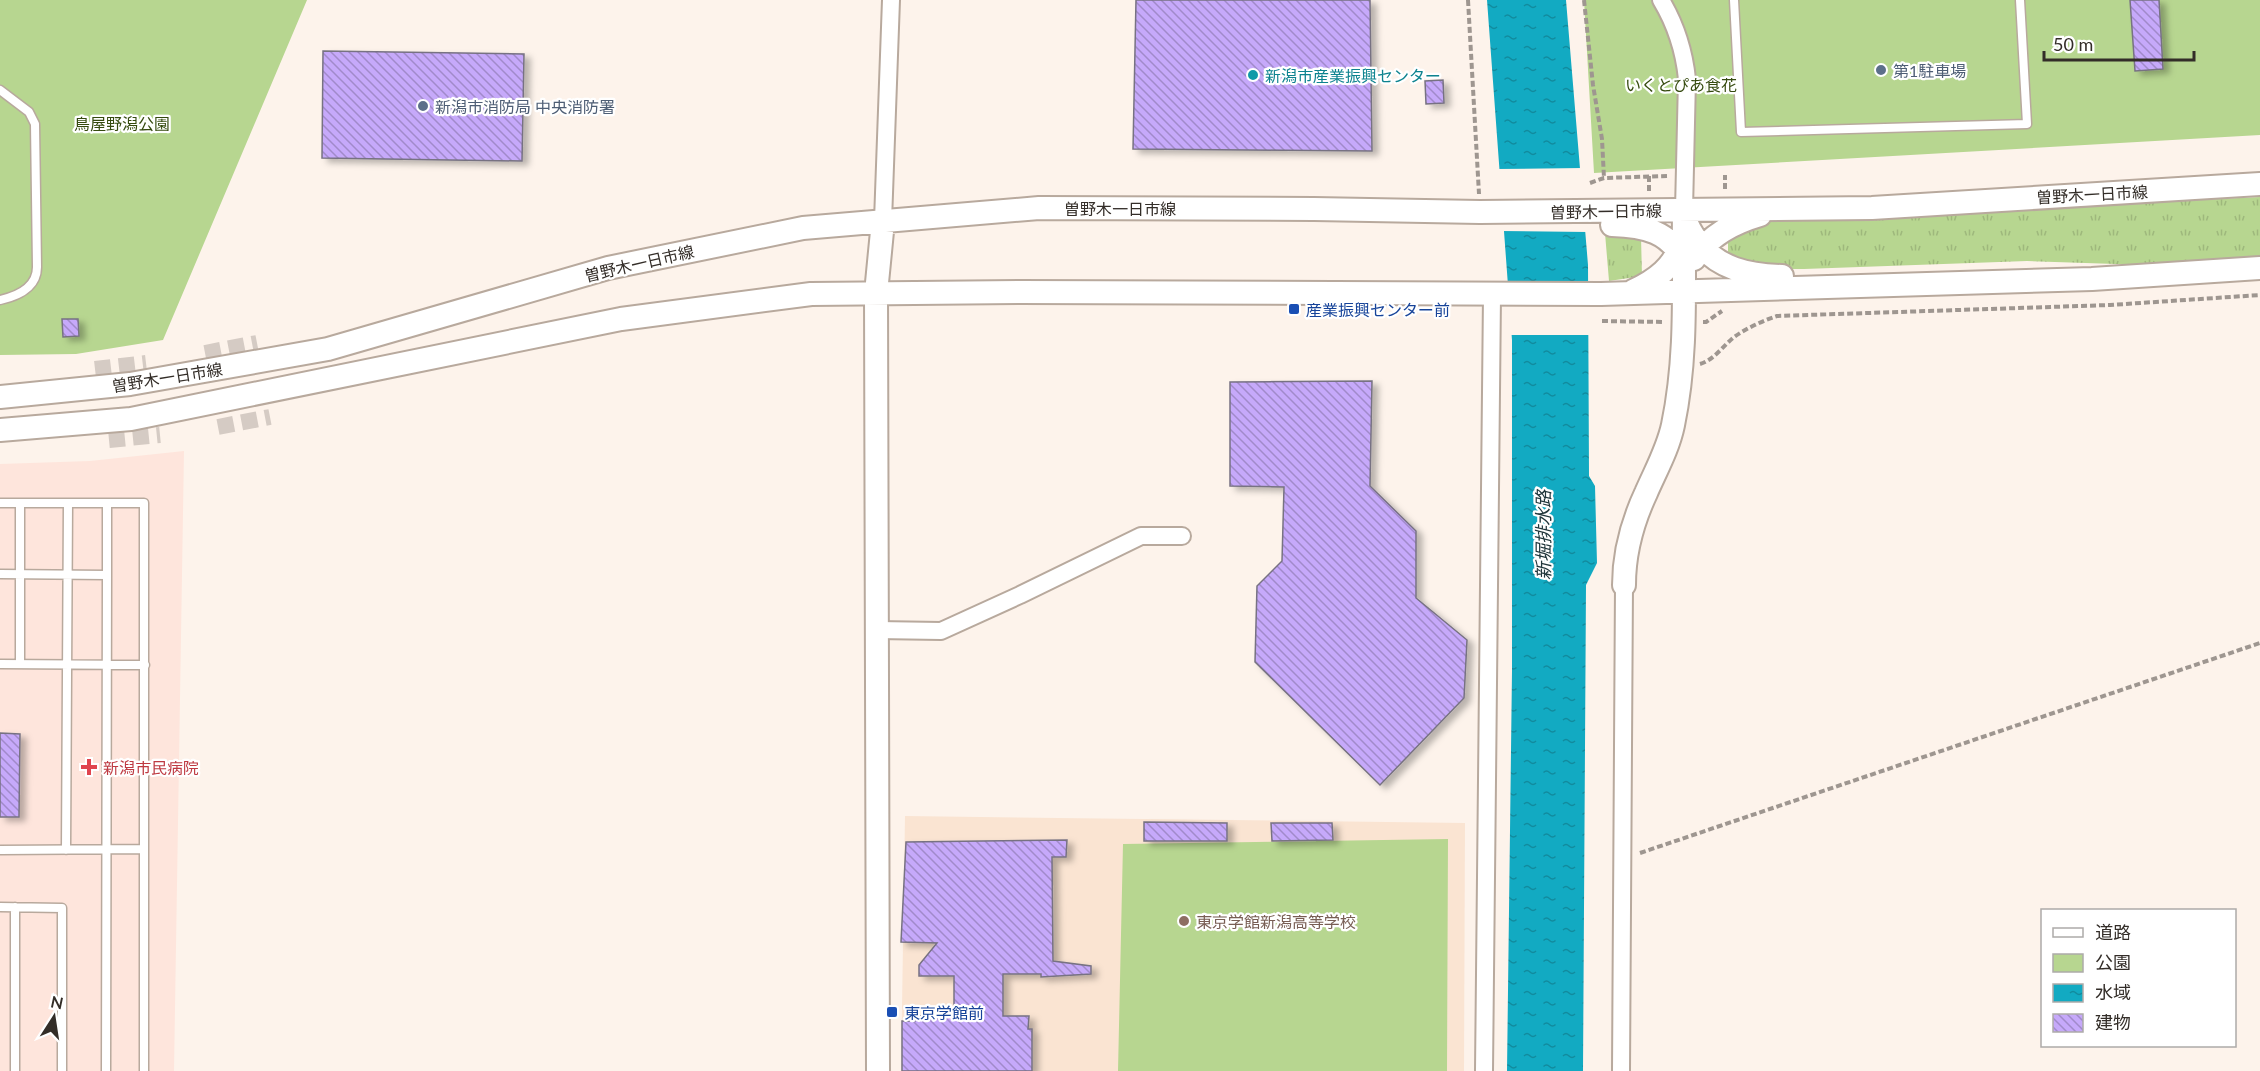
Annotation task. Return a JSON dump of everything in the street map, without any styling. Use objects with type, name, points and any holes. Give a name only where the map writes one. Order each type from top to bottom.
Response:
[{"type":"main road","name":"曽野木一日市線","points":[[0,397],[130,384],[328,349],[608,268],[803,228],[1038,208],[1494,212],[1592,218],[1684,210],[1872,208],[2260,184]]},
{"type":"main road","points":[[1630,293],[1652,282],[1670,266],[1684,264],[1716,235],[1736,223],[1780,209]]},
{"type":"main road","points":[[1684,210],[1687,227],[1702,248],[1718,262],[1740,271],[1760,275],[1831,276],[1872,286]]},
{"type":"main road","points":[[1624,585],[1627,547],[1645,495],[1667,446],[1682,369],[1684,210]]},
{"type":"main road","points":[[1592,218],[1655,231],[1667,238],[1684,264]]},
{"type":"main road","points":[[878,1071],[876,293],[883,221]]},
{"type":"main road","name":"曽野木一日市線","points":[[0,430],[131,419],[621,319],[811,294],[1031,292],[1601,294],[1630,293],[1684,264],[1872,286],[2092,279],[2260,268]]},
{"type":"street","points":[[883,221],[891,0]]},
{"type":"street","points":[[1661,0],[1673,20],[1685,61],[1687,78],[1684,210]]},
{"type":"street","points":[[1484,1071],[1495,295]]},
{"type":"street","points":[[877,630],[941,631],[1020,596],[1141,536],[1182,536]]},
{"type":"street","points":[[1621,1071],[1624,585]]},
{"type":"lane","points":[[1734,0],[1742,132],[2027,124],[2020,0]]},
{"type":"lane","points":[[0,90],[28,112],[35,124],[37,276],[33,284],[12,297],[0,300]]},
{"type":"lane","points":[[0,503],[144,503],[144,1071]]},
{"type":"lane","points":[[20,503],[20,664]]},
{"type":"lane","points":[[66,850],[68,503]]},
{"type":"lane","points":[[106,1071],[107,503]]},
{"type":"lane","points":[[0,574],[107,575]]},
{"type":"lane","points":[[0,664],[145,665]]},
{"type":"lane","points":[[0,850],[144,849]]},
{"type":"lane","points":[[0,908],[62,908],[62,1071]]},
{"type":"lane","points":[[15,908],[15,1071]]},
{"type":"path","points":[[1468,0],[1494,212]]},
{"type":"path","points":[[1584,0],[1593,85],[1602,139],[1604,178]]},
{"type":"path","points":[[1725,175],[1725,196]]},
{"type":"path","points":[[1590,183],[1604,178],[1667,176]]},
{"type":"path","points":[[1682,369],[1708,362],[1734,337],[1760,322],[1777,316],[2110,305],[2260,295]]},
{"type":"path","points":[[1697,322],[1706,322],[1721,312],[1723,305]]},
{"type":"path","points":[[1602,321],[1666,322]]},
{"type":"path","points":[[1623,859],[2260,643]]},
{"type":"shaded area","name":"新潟市民病院","points":[[184,451],[174,1071],[0,1071],[0,464],[90,461]]},
{"type":"shaded area","name":"東京学館新潟高等学校","points":[[905,816],[1465,823],[1464,1071],[901,1071]]},
{"type":"green space","name":"鳥屋野潟公園","points":[[0,0],[307,0],[163,340],[76,354],[0,355]]},
{"type":"green space","name":"いくとぴあ食花","points":[[1584,0],[2260,0],[2260,135],[1594,173]]},
{"type":"green space","points":[[2260,197],[2260,258],[2146,265],[2027,261],[1787,269],[1728,257],[1728,236],[1777,220]]},
{"type":"green space","points":[[1605,233],[1641,237],[1642,276],[1609,281]]},
{"type":"green space","points":[[1448,839],[1447,1071],[1118,1071],[1123,844]]},
{"type":"water","name":"新堀排水路","points":[[1487,0],[1566,0],[1588,265],[1589,476],[1595,486],[1597,563],[1586,585],[1583,1071],[1507,1071],[1512,671],[1512,340]]},
{"type":"pier","points":[[1583,168],[1588,232],[1501,231],[1496,169]]},
{"type":"pier","points":[[1591,282],[1592,335],[1509,335],[1505,283]]},
{"type":"building","name":"新潟市産業振興センター","points":[[1136,0],[1370,0],[1372,151],[1133,149]]},
{"type":"building","points":[[2130,0],[2159,0],[2163,69],[2135,71]]},
{"type":"building","name":"新潟市消防局 中央消防署","points":[[323,51],[524,54],[522,161],[322,158]]},
{"type":"building","points":[[1443,80],[1444,103],[1426,104],[1425,81]]},
{"type":"building","points":[[62,319],[78,319],[79,336],[63,337]]},
{"type":"building","points":[[1372,381],[1370,486],[1416,531],[1416,598],[1467,640],[1464,698],[1380,785],[1255,662],[1257,586],[1282,561],[1284,487],[1230,486],[1230,382]]},
{"type":"building","points":[[0,733],[20,734],[19,817],[0,817]]},
{"type":"building","points":[[1144,822],[1227,823],[1227,841],[1144,841]]},
{"type":"building","points":[[1271,823],[1332,823],[1333,840],[1272,841]]},
{"type":"building","points":[[1067,840],[1066,857],[1052,857],[1053,961],[1091,966],[1091,974],[1041,977],[1041,974],[1003,974],[1003,1016],[1029,1016],[1028,1029],[1032,1029],[1032,1071],[902,1071],[902,1021],[915,1021],[915,1016],[954,1016],[954,976],[919,976],[919,965],[937,943],[901,942],[906,842]]},
{"type":"tunnel","points":[[205,353],[257,343]]},
{"type":"tunnel","points":[[95,369],[146,363]]},
{"type":"tunnel","points":[[218,427],[270,417]]},
{"type":"tunnel","points":[[109,440],[160,435]]},
{"type":"place","name":"第1駐車場","points":[[1881,70]]},
{"type":"place","name":"新潟市産業振興センター","points":[[1253,75]]},
{"type":"place","name":"新潟市消防局 中央消防署","points":[[423,106]]},
{"type":"place","name":"産業振興センター前","points":[[1294,309]]},
{"type":"place","name":"新潟市民病院","points":[[89,767]]},
{"type":"place","name":"東京学館新潟高等学校","points":[[1184,921]]},
{"type":"place","name":"東京学館前","points":[[892,1012]]}]
